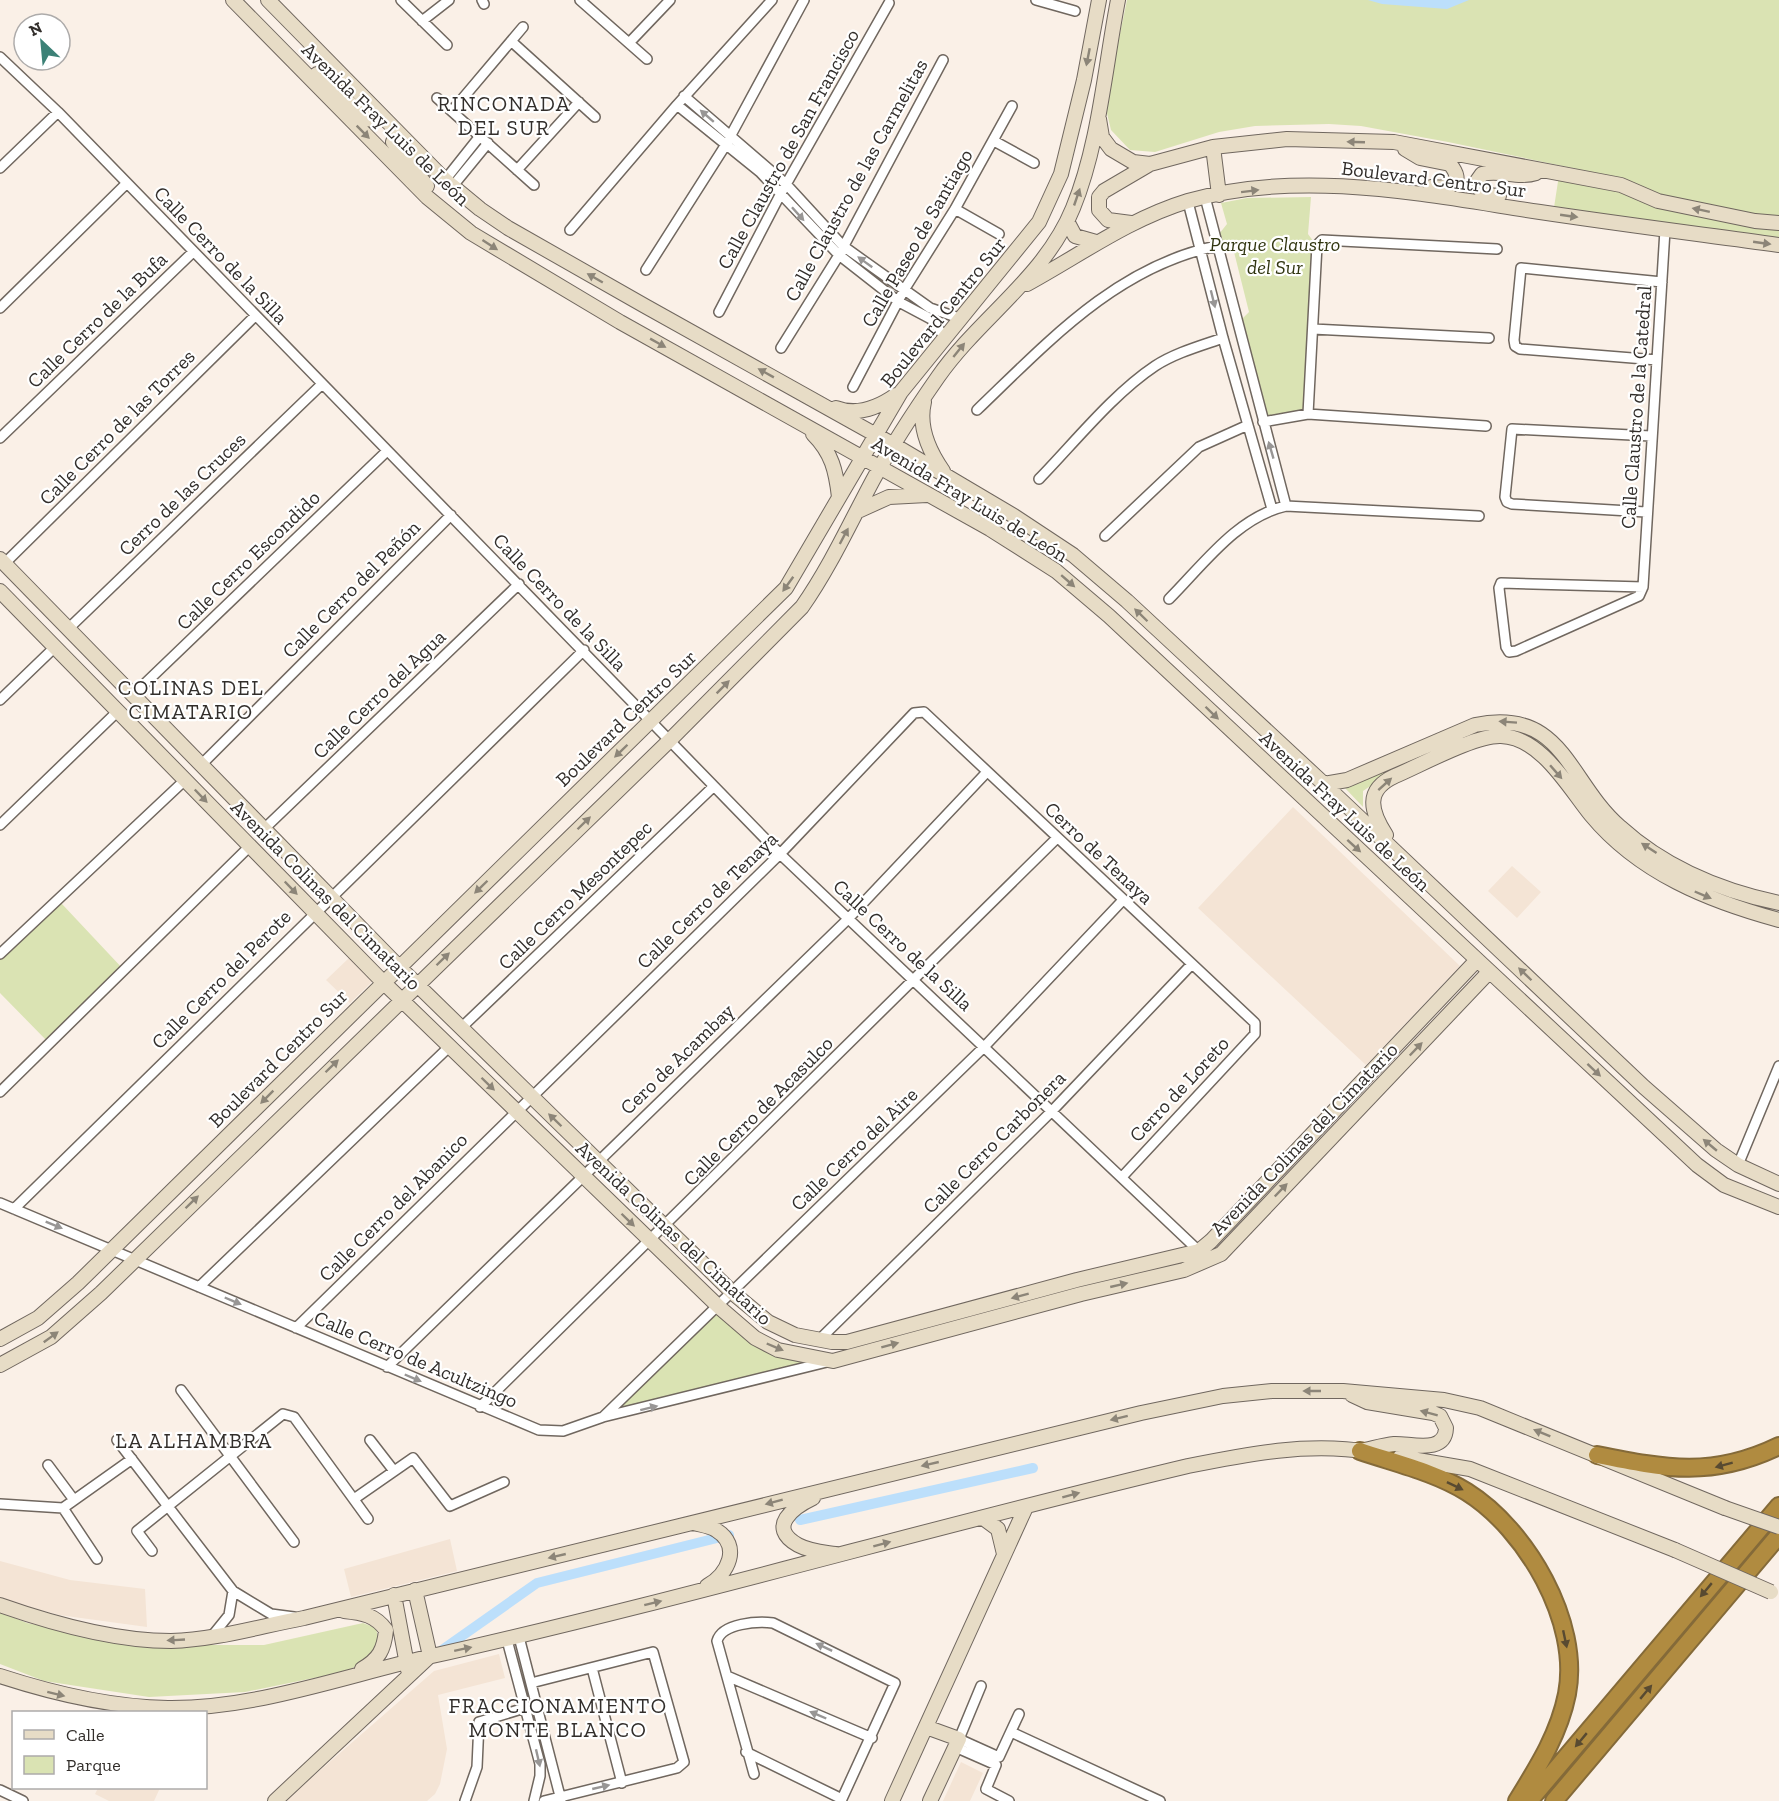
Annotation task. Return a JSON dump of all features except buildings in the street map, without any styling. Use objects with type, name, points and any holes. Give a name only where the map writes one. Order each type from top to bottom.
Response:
[{"type":"highway","points":[[1597,1455],[1662,1468],[1708,1469],[1760,1455],[1779,1446]]},
{"type":"highway","points":[[1360,1451],[1441,1479],[1466,1491],[1489,1508],[1511,1528],[1526,1548],[1554,1601],[1566,1645],[1568,1692],[1553,1738],[1517,1801]]},
{"type":"highway","points":[[1529,1801],[1779,1506]]},
{"type":"highway","points":[[1554,1801],[1779,1535]]},
{"type":"street","name":"Avenida Fray Luis de León","points":[[234,0],[442,210],[508,256],[990,529],[1065,579],[1163,667],[1476,961],[1709,1174],[1751,1197],[1779,1207]]},
{"type":"street","name":"Avenida Fray Luis de León","points":[[268,0],[448,183],[508,228],[894,445],[1073,555],[1127,601],[1324,784],[1661,1102],[1716,1150],[1738,1165],[1779,1184]]},
{"type":"street","points":[[401,0],[447,45]]},
{"type":"street","points":[[422,21],[449,0]]},
{"type":"street","points":[[580,0],[647,59]]},
{"type":"street","points":[[629,43],[670,0]]},
{"type":"street","points":[[570,230],[684,96],[772,0]]},
{"type":"street","points":[[646,270],[725,146],[803,3],[793,0]]},
{"type":"street","name":"Boulevard Centro Sur","points":[[0,1339],[18,1330],[57,1303],[786,588],[874,434],[901,392],[944,336],[1024,243],[1050,199],[1061,174],[1084,81],[1099,0]]},
{"type":"street","name":"Boulevard Centro Sur","points":[[0,1365],[33,1349],[67,1324],[669,741],[802,607],[819,583],[880,467],[926,398],[963,345],[1043,261],[1067,221],[1083,179],[1099,108],[1118,0]]},
{"type":"street","points":[[1041,1],[1075,11]]},
{"type":"street","name":"Calle Claustro de San Francisco","points":[[719,312],[786,184],[889,3]]},
{"type":"street","points":[[452,111],[522,27]]},
{"type":"street","points":[[511,41],[595,117]]},
{"type":"street","name":"Calle Cerro de la Silla","points":[[0,57],[58,112],[321,385],[584,650],[780,855],[1209,1261]]},
{"type":"street","points":[[289,58],[313,71],[367,119],[372,120],[379,115]]},
{"type":"street","name":"Calle Claustro de las Carmelitas","points":[[781,348],[841,251],[943,60]]},
{"type":"street","points":[[684,96],[786,184],[841,251],[937,311],[959,318]]},
{"type":"street","points":[[437,98],[534,185]]},
{"type":"street","points":[[518,170],[579,102]]},
{"type":"street","points":[[677,105],[760,172],[780,195],[899,302],[931,319],[944,336]]},
{"type":"street","name":"Calle Paseo de Santiago","points":[[853,387],[904,291],[955,209],[1012,106]]},
{"type":"street","name":"Boulevard Centro Sur","points":[[1099,108],[1102,137],[1111,148],[1133,162],[1150,165],[1213,147],[1287,139],[1394,142],[1621,185],[1658,201],[1755,221],[1779,223]]},
{"type":"street","points":[[0,168],[58,112]]},
{"type":"street","points":[[397,132],[393,142],[397,149],[434,195],[442,210]]},
{"type":"street","points":[[448,183],[480,136]]},
{"type":"street","points":[[994,141],[1034,163]]},
{"type":"street","points":[[1392,190],[1408,184],[1446,189],[1453,186],[1456,180],[1455,170],[1450,164],[1420,158],[1394,142]]},
{"type":"street","points":[[448,183],[488,143]]},
{"type":"street","points":[[1213,147],[1219,195]]},
{"type":"street","points":[[1134,222],[1119,223],[1108,220],[1099,210],[1099,197],[1104,191],[1150,165]]},
{"type":"street","points":[[1537,211],[1525,201],[1483,194],[1477,181],[1482,174],[1490,172],[1525,177],[1540,171]]},
{"type":"street","points":[[0,308],[127,183]]},
{"type":"street","name":"Boulevard Centro Sur","points":[[1019,288],[1134,222],[1205,197],[1294,186],[1392,190],[1779,245]]},
{"type":"street","points":[[1205,197],[1286,506]]},
{"type":"street","points":[[1188,202],[1236,386],[1272,509]]},
{"type":"street","points":[[955,209],[999,234]]},
{"type":"street","points":[[1067,221],[1075,236],[1096,242]]},
{"type":"street","name":"Calle Claustro de la Catedral","points":[[1643,586],[1665,230]]},
{"type":"street","points":[[1308,414],[1317,245],[1322,240],[1497,249]]},
{"type":"street","points":[[977,410],[1073,318],[1120,285],[1200,249],[1217,246]]},
{"type":"street","name":"Calle Cerro de la Bufa","points":[[0,438],[193,252]]},
{"type":"street","points":[[1657,360],[1520,349],[1515,346],[1514,340],[1521,268],[1662,282]]},
{"type":"street","name":"Calle Cerro de las Torres","points":[[2,562],[255,316]]},
{"type":"street","points":[[1313,329],[1489,338]]},
{"type":"street","points":[[1039,478],[1128,387],[1156,366],[1186,351],[1223,338]]},
{"type":"street","points":[[1236,386],[1252,381]]},
{"type":"street","name":"Cerro de las Cruces","points":[[68,629],[321,385]]},
{"type":"street","points":[[817,401],[842,410],[854,411],[884,404],[901,392]]},
{"type":"street","points":[[926,398],[922,421],[925,438],[945,475]]},
{"type":"street","points":[[1263,422],[1308,414],[1486,426]]},
{"type":"street","points":[[802,424],[824,445],[833,462],[838,497]]},
{"type":"street","points":[[1105,536],[1199,447],[1248,425]]},
{"type":"street","points":[[1646,512],[1512,504],[1506,502],[1505,497],[1512,429],[1651,436]]},
{"type":"street","name":"Calle Cerro Escondido","points":[[133,695],[387,451]]},
{"type":"street","points":[[858,511],[889,497],[929,495]]},
{"type":"street","points":[[1169,599],[1239,528],[1272,509],[1286,506],[1479,516]]},
{"type":"street","name":"Calle Cerro del Peñón","points":[[201,765],[451,515]]},
{"type":"street","name":"Avenida Colinas del Cimatario","points":[[2,562],[399,967],[665,1228],[733,1293],[768,1322],[795,1335],[847,1342],[1077,1280],[1199,1251],[1476,961]]},
{"type":"street","points":[[1501,583],[1643,586],[1639,596],[1516,651],[1509,652],[1506,647],[1499,588],[1501,583]]},
{"type":"street","name":"Calle Cerro del Agua","points":[[264,829],[519,584]]},
{"type":"street","name":"Avenida Colinas del Cimatario","points":[[0,591],[383,982],[718,1306],[755,1338],[778,1350],[833,1360],[1081,1294],[1184,1270],[1209,1261],[1221,1254],[1489,972]]},
{"type":"street","points":[[18,609],[33,594]]},
{"type":"street","points":[[0,700],[55,646]]},
{"type":"street","name":"Calle Cerro del Perote","points":[[14,1209],[584,650]]},
{"type":"street","points":[[86,679],[102,663]]},
{"type":"street","points":[[0,825],[118,711]]},
{"type":"street","name":"Cerro de Tenaya","points":[[919,711],[1255,1023]]},
{"type":"street","name":"Calle Cerro de Tenaya","points":[[516,1111],[780,855],[914,713],[919,711]]},
{"type":"street","points":[[1324,784],[1347,780],[1475,725],[1494,722],[1526,725],[1552,741],[1598,804],[1619,827],[1646,847],[1713,885],[1779,903]]},
{"type":"street","points":[[153,747],[168,733]]},
{"type":"street","points":[[1396,852],[1373,814],[1373,798],[1386,780],[1484,738],[1502,736],[1517,739],[1536,751],[1612,838],[1645,863],[1702,896],[1779,920]]},
{"type":"street","name":"Cero de Acambay","points":[[387,1367],[848,919],[987,772]]},
{"type":"street","points":[[0,954],[185,780]]},
{"type":"street","name":"Calle Cerro Mesontepec","points":[[461,1028],[713,787]]},
{"type":"street","points":[[218,813],[232,797]]},
{"type":"street","name":"Calle Cerro de Acasulco","points":[[480,1407],[665,1228],[1057,838]]},
{"type":"street","points":[[0,1092],[250,846]]},
{"type":"street","name":"Calle Cerro del Aire","points":[[603,1418],[984,1047],[1123,900]]},
{"type":"street","name":"Calle Cerro Carbonera","points":[[819,1340],[1052,1111],[1191,965]]},
{"type":"street","points":[[1552,1030],[1567,1015]]},
{"type":"street","name":"Cerro de Loreto","points":[[1122,1177],[1255,1034],[1255,1023]]},
{"type":"street","points":[[199,1287],[450,1046]]},
{"type":"street","points":[[470,1066],[485,1051]]},
{"type":"street","points":[[1738,1165],[1779,1066]]},
{"type":"street","name":"Calle Cerro del Abanico","points":[[296,1328],[516,1111]]},
{"type":"street","name":"Calle Cerro de Acultzingo","points":[[0,1203],[539,1430],[564,1431],[603,1418],[833,1360]]},
{"type":"street","points":[[1077,1280],[1081,1294]]},
{"type":"street","points":[[181,1390],[294,1542]]},
{"type":"street","points":[[0,1605],[76,1628],[123,1637],[172,1641],[212,1636],[304,1618],[851,1482],[1140,1413],[1222,1396],[1272,1391],[1343,1391],[1409,1395],[1480,1408],[1725,1508],[1779,1527]]},
{"type":"street","points":[[1343,1391],[1367,1402],[1433,1413],[1440,1416],[1446,1428],[1443,1438],[1433,1445],[1393,1444],[1360,1451]]},
{"type":"street","points":[[152,1551],[137,1531],[283,1414],[288,1413],[294,1417],[368,1519]]},
{"type":"street","points":[[117,1440],[233,1591],[271,1614],[304,1618]]},
{"type":"street","points":[[370,1440],[394,1471]]},
{"type":"street","points":[[275,1801],[408,1669],[430,1656],[695,1593],[1126,1481],[1249,1454],[1314,1448],[1360,1451],[1470,1468],[1675,1550],[1775,1594]]},
{"type":"street","points":[[354,1499],[413,1458],[450,1506],[504,1482]]},
{"type":"street","points":[[0,1504],[63,1508],[132,1459]]},
{"type":"street","points":[[48,1465],[74,1500]]},
{"type":"street","points":[[842,1555],[812,1550],[795,1544],[785,1531],[784,1522],[788,1513],[796,1506],[851,1482]]},
{"type":"street","points":[[892,1801],[1026,1507]]},
{"type":"street","points":[[63,1508],[97,1559]]},
{"type":"street","points":[[983,1518],[998,1529],[1004,1556]]},
{"type":"street","points":[[692,1523],[714,1528],[723,1535],[730,1558],[721,1579],[695,1593]]},
{"type":"street","points":[[415,1590],[430,1656]]},
{"type":"street","points":[[212,1636],[229,1615],[233,1591]]},
{"type":"street","points":[[394,1595],[408,1669]]},
{"type":"street","points":[[336,1610],[366,1614],[378,1620],[386,1630],[385,1647],[376,1660],[352,1675]]},
{"type":"street","points":[[746,1752],[842,1800],[895,1683],[773,1623],[752,1624],[724,1630],[719,1634],[717,1641],[746,1752],[754,1774]]},
{"type":"street","points":[[513,1638],[531,1683],[561,1799]]},
{"type":"street","points":[[513,1638],[525,1708],[540,1764],[540,1776],[534,1801]]},
{"type":"street","points":[[531,1683],[653,1652],[657,1656],[684,1762],[677,1768],[561,1799],[544,1801]]},
{"type":"street","points":[[592,1668],[622,1782]]},
{"type":"street","points":[[0,1676],[56,1695],[170,1708],[248,1700],[352,1675],[408,1669]]},
{"type":"street","points":[[726,1676],[872,1738]]},
{"type":"street","points":[[930,1801],[981,1686]]},
{"type":"street","points":[[465,1801],[477,1767],[479,1722],[536,1705]]},
{"type":"street","points":[[1009,1801],[986,1789],[1018,1714]]},
{"type":"street","points":[[926,1726],[998,1761]]},
{"type":"street","points":[[1011,1732],[1160,1801]]},
{"type":"street","points":[[0,1790],[23,1801]]},
{"type":"shaded area","points":[[1293,807],[1460,966],[1366,1065],[1198,908]]},
{"type":"shaded area","points":[[1512,866],[1541,892],[1517,918],[1488,891]]},
{"type":"shaded area","points":[[350,957],[373,981],[350,1003],[326,980]]},
{"type":"shaded area","points":[[450,1539],[457,1571],[351,1597],[344,1569]]},
{"type":"shaded area","points":[[0,1561],[70,1580],[145,1589],[147,1627],[59,1615],[0,1599]]},
{"type":"shaded area","points":[[499,1654],[505,1678],[438,1695],[447,1749],[440,1784],[435,1794],[427,1801],[285,1801],[434,1671]]},
{"type":"shaded area","points":[[961,1762],[983,1773],[970,1801],[943,1801]]},
{"type":"shaded area","points":[[98,1789],[160,1789],[154,1801],[109,1801],[95,1794]]},
{"type":"green space","points":[[1127,0],[1779,0],[1779,245],[1553,214],[1559,175],[1621,185],[1625,179],[1361,126],[1329,124],[1255,126],[1219,132],[1155,152],[1130,150],[1111,130],[1105,105]]},
{"type":"green space","name":"Parque Claustro del Sur","points":[[1311,197],[1308,234],[1316,245],[1308,414],[1263,422],[1237,324],[1249,312],[1232,244],[1219,253],[1215,239],[1227,224],[1221,203],[1247,198]]},
{"type":"green space","points":[[1502,724],[1528,731],[1548,744],[1593,806],[1621,833],[1671,868],[1710,891],[1779,912],[1779,917],[1714,896],[1653,865],[1616,838],[1596,818],[1561,772],[1541,752],[1512,736],[1486,735],[1430,755],[1363,791],[1363,807],[1345,788],[1474,727]]},
{"type":"green space","points":[[62,896],[62,904],[124,970],[49,1043],[0,993],[0,954]]},
{"type":"green space","points":[[719,1307],[755,1338],[833,1361],[603,1417]]},
{"type":"green space","points":[[0,1612],[27,1623],[137,1645],[264,1645],[363,1623],[376,1628],[380,1646],[368,1658],[348,1671],[245,1692],[149,1697],[44,1681],[0,1664]]},
{"type":"water","points":[[1368,0],[1469,0],[1447,9],[1382,4]]},
{"type":"waterway","points":[[800,1520],[1033,1468]]},
{"type":"waterway","points":[[442,1650],[537,1583],[729,1535]]},
{"type":"district","name":"RINCONADA DEL SUR","points":[[504,115]]},
{"type":"district","name":"COLINAS DEL CIMATARIO","points":[[191,699]]},
{"type":"district","name":"LA ALHAMBRA","points":[[194,1440]]},
{"type":"district","name":"FRACCIONAMIENTO MONTE BLANCO","points":[[558,1717]]}]
